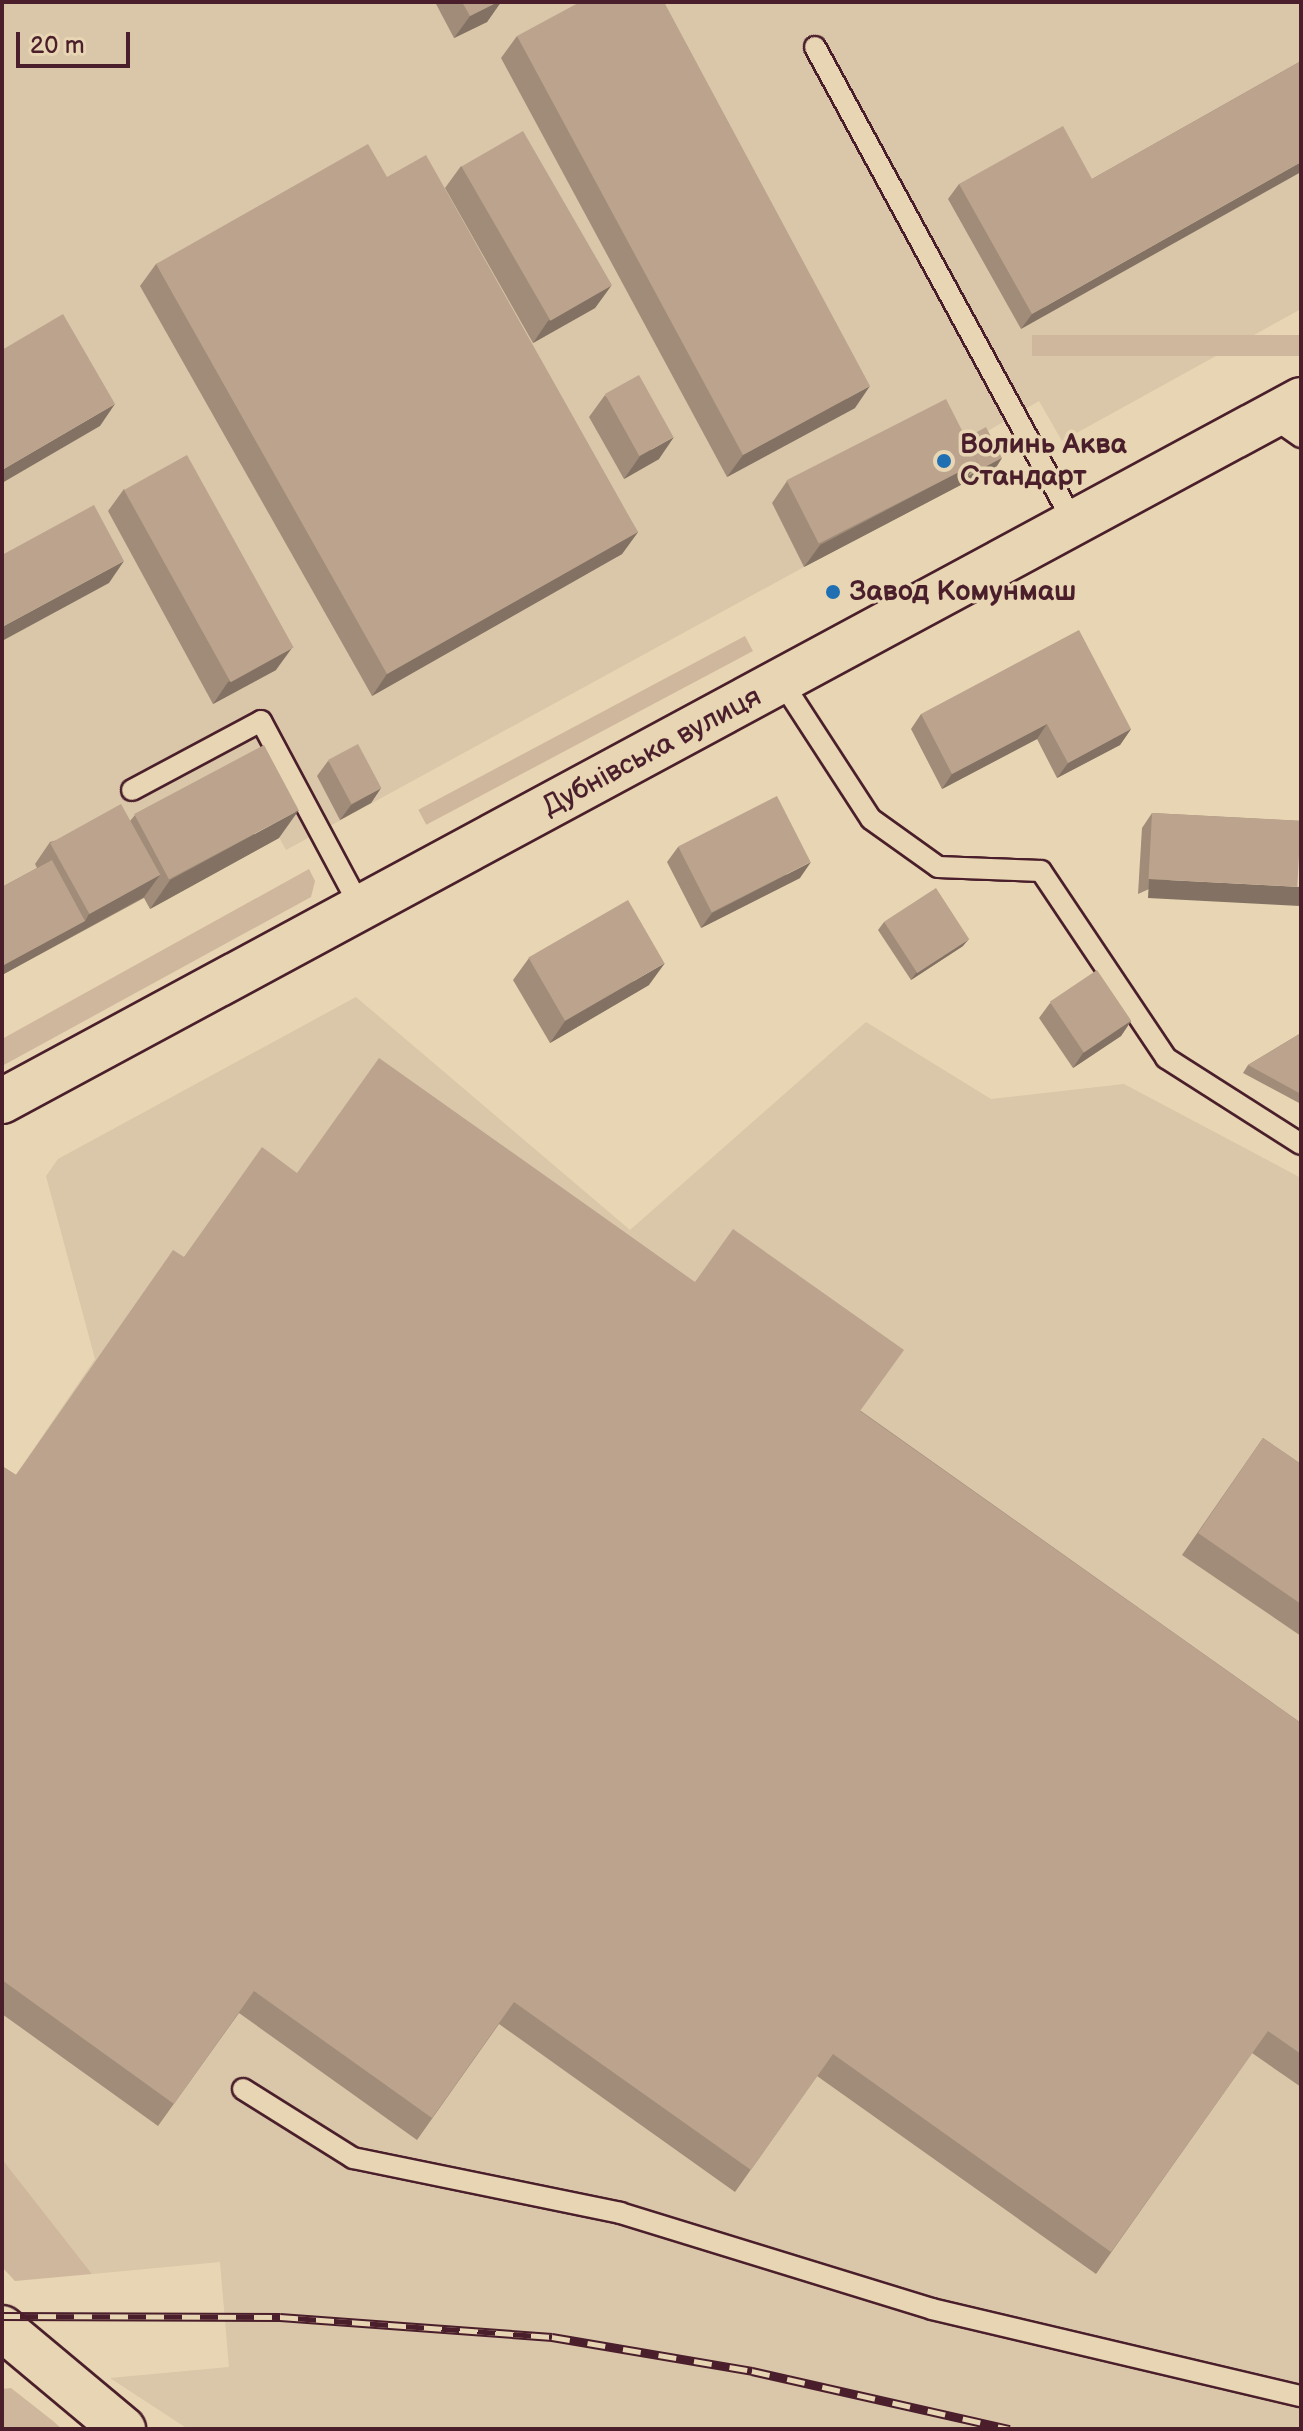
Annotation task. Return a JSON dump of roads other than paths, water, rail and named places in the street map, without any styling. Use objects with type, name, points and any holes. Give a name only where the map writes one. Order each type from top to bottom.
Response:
[{"type":"main road","name":"Дубнівська вулиця","points":[[2,1101],[1074,523],[1291,417]]},
{"type":"main road","points":[[2,2328],[123,2429]]},
{"type":"lane","points":[[815,47],[1074,523]]},
{"type":"lane","points":[[782,682],[871,819],[938,867],[1041,871],[1166,1058],[1301,1144]]},
{"type":"lane","points":[[132,790],[261,721],[361,908]]},
{"type":"lane","points":[[243,2089],[353,2158],[620,2213],[932,2309],[1301,2396]]},
{"type":"railway","points":[[2,2316],[280,2317],[552,2337],[752,2371],[1010,2429]]},
{"type":"place","name":"Волинь Аква Стандарт","points":[[944,461]]},
{"type":"place","name":"Завод Комунмаш","points":[[833,592]]}]
